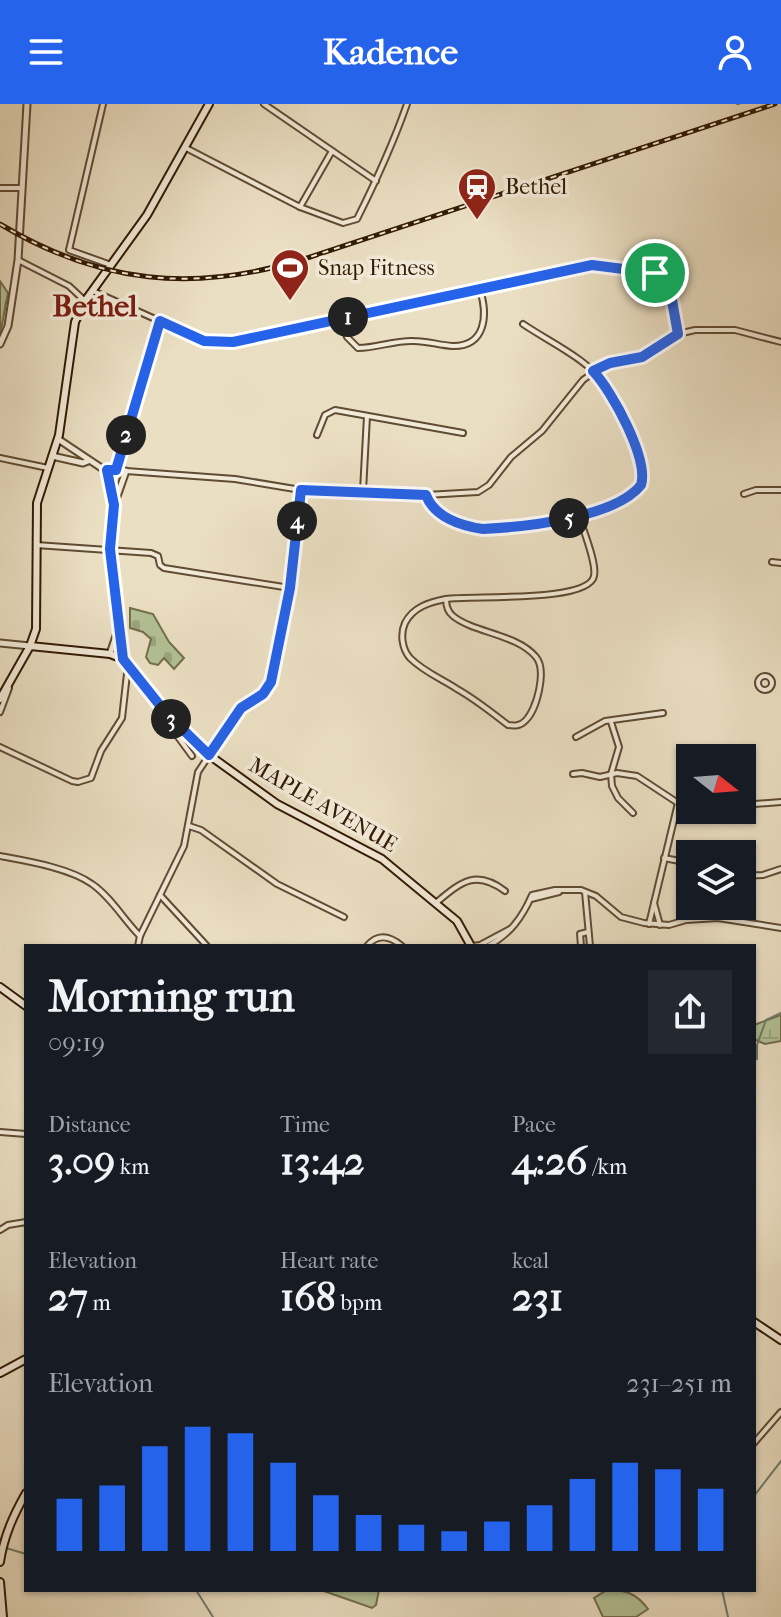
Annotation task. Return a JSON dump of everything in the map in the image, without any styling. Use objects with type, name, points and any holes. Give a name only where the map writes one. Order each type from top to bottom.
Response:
[{"type":"main road","points":[[0,699],[30,646],[37,623],[37,503],[58,439],[75,322],[85,301],[145,217],[209,104]]},
{"type":"main road","points":[[30,646],[110,654],[126,662]]},
{"type":"main road","name":"MAPLE AVENUE","points":[[126,662],[166,713],[209,755],[277,804],[382,859],[437,902],[464,929],[470,944]]},
{"type":"main road","points":[[0,987],[24,1005]]},
{"type":"main road","points":[[756,1323],[781,1340]]},
{"type":"main road","points":[[0,1373],[24,1360]]},
{"type":"main road","points":[[0,1562],[11,1519],[24,1496]]},
{"type":"main road","points":[[0,1582],[3,1617]]},
{"type":"street","points":[[0,344],[8,326],[18,260],[27,104]]},
{"type":"street","points":[[103,104],[69,250],[113,265]]},
{"type":"street","points":[[264,104],[376,181]]},
{"type":"street","points":[[186,148],[300,207],[351,223],[357,219],[376,181],[407,104]]},
{"type":"street","points":[[300,207],[332,151]]},
{"type":"street","points":[[0,188],[20,188]]},
{"type":"street","points":[[18,260],[69,286],[85,301]]},
{"type":"street","points":[[93,291],[204,341],[218,343],[592,265],[647,271],[662,276],[678,334]]},
{"type":"street","points":[[341,319],[347,337],[358,348],[416,341],[461,345],[473,340],[484,320],[485,308],[480,290]]},
{"type":"street","points":[[116,470],[160,321]]},
{"type":"street","points":[[426,495],[430,506],[441,515],[483,529],[579,516],[623,501],[634,494],[644,476],[612,394],[593,371],[523,324]]},
{"type":"street","points":[[58,439],[87,457],[88,461],[107,470],[235,479],[301,490],[426,495],[470,493],[483,490],[511,457],[542,431],[593,371],[610,363],[642,357],[678,334],[695,330],[735,330],[781,342]]},
{"type":"street","points":[[317,435],[328,411],[335,410],[463,433]]},
{"type":"street","points":[[363,491],[367,416]]},
{"type":"street","points":[[52,456],[83,463],[88,461]]},
{"type":"street","points":[[0,458],[48,468]]},
{"type":"street","points":[[107,470],[114,505]]},
{"type":"street","points":[[0,747],[78,782],[91,778],[101,751],[122,718],[126,662],[110,549],[114,505],[126,471]]},
{"type":"street","points":[[138,944],[177,865],[189,826],[194,782],[241,708],[263,694],[271,682],[290,588],[301,490]]},
{"type":"street","points":[[744,494],[756,490],[781,490]]},
{"type":"street","points":[[446,599],[453,617],[501,636],[536,656],[542,667],[542,677],[524,723],[508,725],[455,687],[433,676],[406,652],[402,635],[404,624],[411,614],[428,602],[446,599],[467,596],[563,594],[590,585],[595,578],[594,569],[579,516]]},
{"type":"street","points":[[36,545],[155,554],[164,568],[290,588]]},
{"type":"street","points":[[772,562],[781,563]]},
{"type":"street","points":[[110,654],[119,625]]},
{"type":"street","points":[[0,643],[30,646]]},
{"type":"street","points":[[0,712],[10,681]]},
{"type":"street","points":[[772,682],[779,683]]},
{"type":"street","points":[[166,713],[167,722],[192,756]]},
{"type":"street","points":[[576,737],[605,721],[663,713]]},
{"type":"street","points":[[611,722],[619,747],[611,774],[615,793],[633,813]]},
{"type":"street","points":[[573,774],[637,776],[676,802]]},
{"type":"street","points":[[756,804],[781,802]]},
{"type":"street","points":[[649,924],[676,811]]},
{"type":"street","points":[[189,826],[201,830],[277,884],[344,917]]},
{"type":"street","points":[[0,856],[84,879],[101,891],[140,936]]},
{"type":"street","points":[[664,858],[676,860]]},
{"type":"street","points":[[756,875],[781,869]]},
{"type":"street","points":[[437,902],[457,886],[475,879],[505,891]]},
{"type":"street","points":[[585,892],[590,944]]},
{"type":"street","points":[[491,944],[507,935],[535,893],[585,892],[596,896],[621,917],[649,924],[718,918],[781,928]]},
{"type":"street","points":[[160,895],[205,944]]},
{"type":"street","points":[[653,901],[660,925]]},
{"type":"street","points":[[482,944],[512,927]]},
{"type":"street","points":[[581,944],[580,934],[588,932]]},
{"type":"street","points":[[369,944],[383,937],[399,944]]},
{"type":"street","points":[[0,1132],[24,1134]]},
{"type":"street","points":[[0,1230],[24,1222]]},
{"type":"street","points":[[756,1441],[781,1412]]},
{"type":"green space","points":[[0,281],[8,293],[0,335]]},
{"type":"green space","points":[[130,608],[153,614],[169,642],[184,658],[174,669],[164,658],[158,665],[150,663],[146,657],[151,639],[143,632],[130,628]]},
{"type":"green space","points":[[781,1015],[781,1041],[765,1044],[756,1040],[756,1024]]},
{"type":"green space","points":[[327,1592],[379,1592],[376,1605],[372,1608]]},
{"type":"green space","points":[[604,1592],[623,1592],[639,1599],[648,1609],[636,1617],[603,1617],[594,1598]]},
{"type":"waterway","points":[[756,1059],[757,1045],[766,1020],[781,1013]]},
{"type":"waterway","points":[[756,1493],[781,1461]]},
{"type":"waterway","points":[[6,1548],[24,1553]]},
{"type":"waterway","points":[[197,1592],[213,1617]]},
{"type":"waterway","points":[[722,1592],[728,1617]]},
{"type":"railway","points":[[0,224],[74,260],[148,277],[186,279],[263,270],[775,104]]},
{"type":"place","name":"Bethel","points":[[477,221]]},
{"type":"place","name":"Snap Fitness","points":[[290,302]]},
{"type":"district","name":"Bethel","points":[[95,306]]},
{"type":"route","points":[[592,265],[655,273],[662,276],[671,295],[678,334],[642,357],[610,363],[593,371],[612,394],[642,469],[644,476],[634,494],[604,510],[579,516],[483,529],[441,515],[430,506],[426,495],[301,490],[290,588],[280,647],[268,688],[241,708],[209,755],[156,702],[123,659],[110,549],[114,505],[107,470],[116,470],[160,321],[204,341],[233,342],[480,290],[557,270],[592,265]]}]
